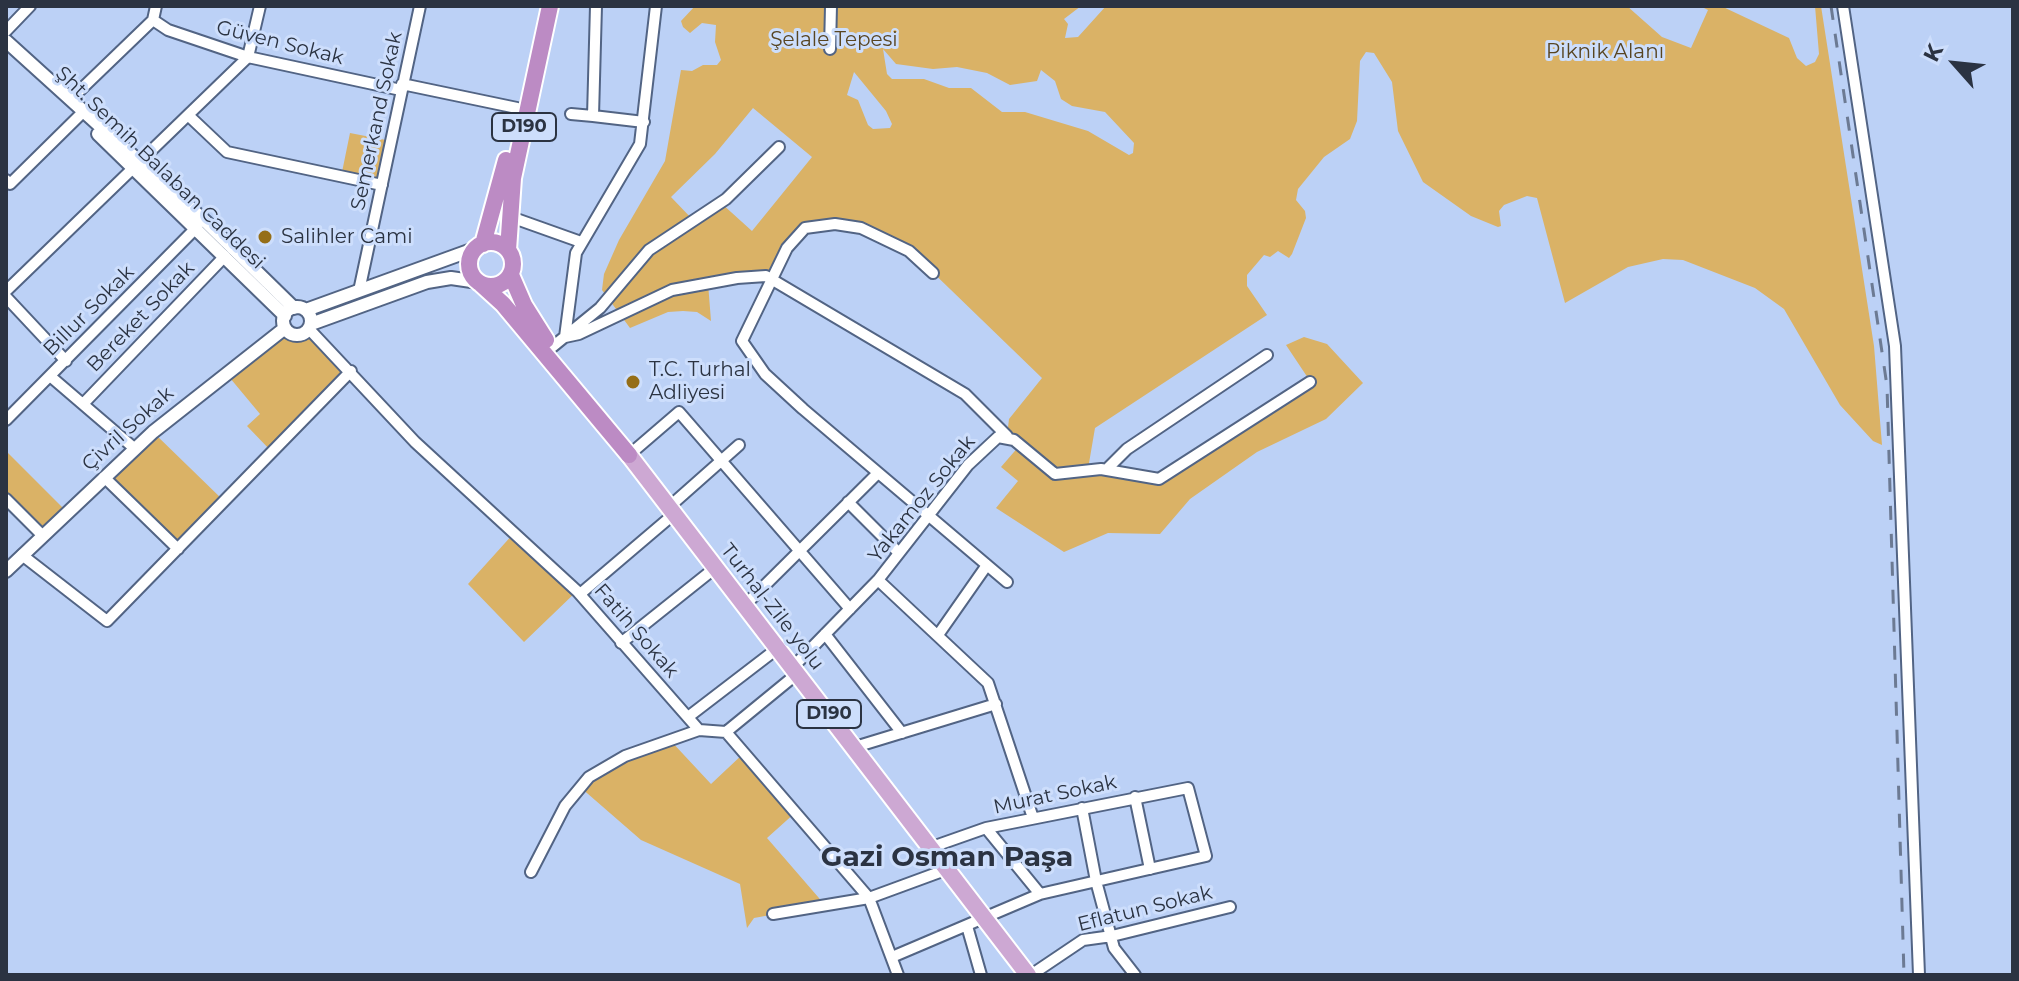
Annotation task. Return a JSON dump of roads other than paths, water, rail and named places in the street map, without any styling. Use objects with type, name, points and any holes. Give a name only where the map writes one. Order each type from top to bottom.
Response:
[{"type":"highway","name":"D190","points":[[480,246],[517,108],[539,6]]},
{"type":"highway","name":"D190","points":[[508,250],[508,216],[550,6]]},
{"type":"highway","points":[[495,242],[508,250],[513,260],[511,275],[496,286],[479,283],[469,265],[480,246],[495,242]]},
{"type":"highway","name":"D190","points":[[511,275],[524,305],[551,348],[629,455]]},
{"type":"highway","name":"D190","points":[[479,283],[503,304],[629,455]]},
{"type":"main road","name":"Turhal-Zile yolu","points":[[629,455],[1029,975]]},
{"type":"street","points":[[6,31],[30,6]]},
{"type":"street","points":[[71,99],[153,20],[156,6]]},
{"type":"street","points":[[66,361],[6,294],[248,57],[260,6]]},
{"type":"street","name":"Semerkand Sokak","points":[[359,291],[420,6]]},
{"type":"street","points":[[593,116],[596,6]]},
{"type":"street","points":[[565,337],[574,257],[640,144],[656,6]]},
{"type":"street","points":[[830,49],[831,6]]},
{"type":"street","points":[[1843,6],[1895,346],[1919,975]]},
{"type":"street","name":"Güven Sokak","points":[[153,20],[168,30],[248,57],[517,108]]},
{"type":"street","name":"Şht. Semih Balaban Caddesi","points":[[6,41],[71,99],[292,316]]},
{"type":"street","name":"Şht. Semih Balaban Caddesi","points":[[6,52],[138,166],[225,256],[292,316]]},
{"type":"street","points":[[571,114],[644,122]]},
{"type":"street","points":[[6,180],[10,184],[79,116]]},
{"type":"street","points":[[189,116],[227,152],[382,185]]},
{"type":"street","points":[[551,348],[600,308],[649,250],[726,199],[779,147]]},
{"type":"street","points":[[508,216],[581,242]]},
{"type":"street","points":[[933,273],[909,251],[861,228],[835,224],[798,232],[744,333],[743,345],[765,374],[1007,582]]},
{"type":"street","name":"Billur Sokak","points":[[6,420],[197,227]]},
{"type":"street","name":"Çivril Sokak","points":[[6,571],[134,448],[292,316],[480,246]]},
{"type":"street","name":"Bereket Sokak","points":[[83,404],[225,256]]},
{"type":"street","points":[[565,337],[579,334],[672,290],[747,276],[774,279],[965,394],[1007,436]]},
{"type":"street","points":[[292,316],[296,335],[427,282],[451,278],[479,283]]},
{"type":"street","points":[[292,316],[310,327]]},
{"type":"street","name":"Fatih Sokak","points":[[310,327],[415,442],[580,594],[699,730]]},
{"type":"street","points":[[1107,469],[1127,449],[1267,355]]},
{"type":"street","points":[[22,555],[107,621],[351,371]]},
{"type":"street","points":[[50,376],[134,448]]},
{"type":"street","name":"Yakamoz Sokak","points":[[726,732],[795,670],[878,580],[968,465],[998,437],[1007,436],[1055,474],[1107,469],[1149,479],[1166,476],[1310,382]]},
{"type":"street","points":[[629,455],[679,412],[850,609]]},
{"type":"street","points":[[580,594],[739,445]]},
{"type":"street","points":[[745,605],[878,473]]},
{"type":"street","points":[[104,477],[178,549]]},
{"type":"street","points":[[6,499],[42,535]]},
{"type":"street","points":[[848,502],[899,553]]},
{"type":"street","points":[[938,635],[987,565]]},
{"type":"street","points":[[621,643],[715,568]]},
{"type":"street","points":[[878,580],[988,683],[1033,818]]},
{"type":"street","points":[[825,634],[902,733]]},
{"type":"street","points":[[688,717],[778,648]]},
{"type":"street","points":[[855,747],[996,704]]},
{"type":"street","points":[[531,872],[565,806],[589,777],[625,756],[699,730],[726,732],[869,898],[898,975]]},
{"type":"street","name":"Murat Sokak","points":[[932,847],[986,828],[1188,788],[1206,856],[1150,869]]},
{"type":"street","points":[[892,957],[1040,894],[1150,869],[1135,797]]},
{"type":"street","points":[[1082,808],[1096,881],[1118,955],[1135,975]]},
{"type":"street","points":[[986,828],[1040,894]]},
{"type":"street","points":[[773,914],[869,898],[948,869]]},
{"type":"street","name":"Eflatun Sokak","points":[[1029,975],[1083,940],[1112,936],[1230,907]]},
{"type":"street","points":[[967,926],[981,975]]},
{"type":"railway","points":[[1831,6],[1887,386],[1904,975]]},
{"type":"place","name":"Salihler Cami","points":[[265,237]]},
{"type":"place","name":"T.C. Turhal Adliyesi","points":[[633,382]]},
{"type":"district","name":"Gazi Osman Paşa","points":[[947,858]]},
{"type":"park label","name":"Şelale Tepesi","points":[[834,40]]},
{"type":"park label","name":"Piknik Alanı","points":[[1605,52]]}]
